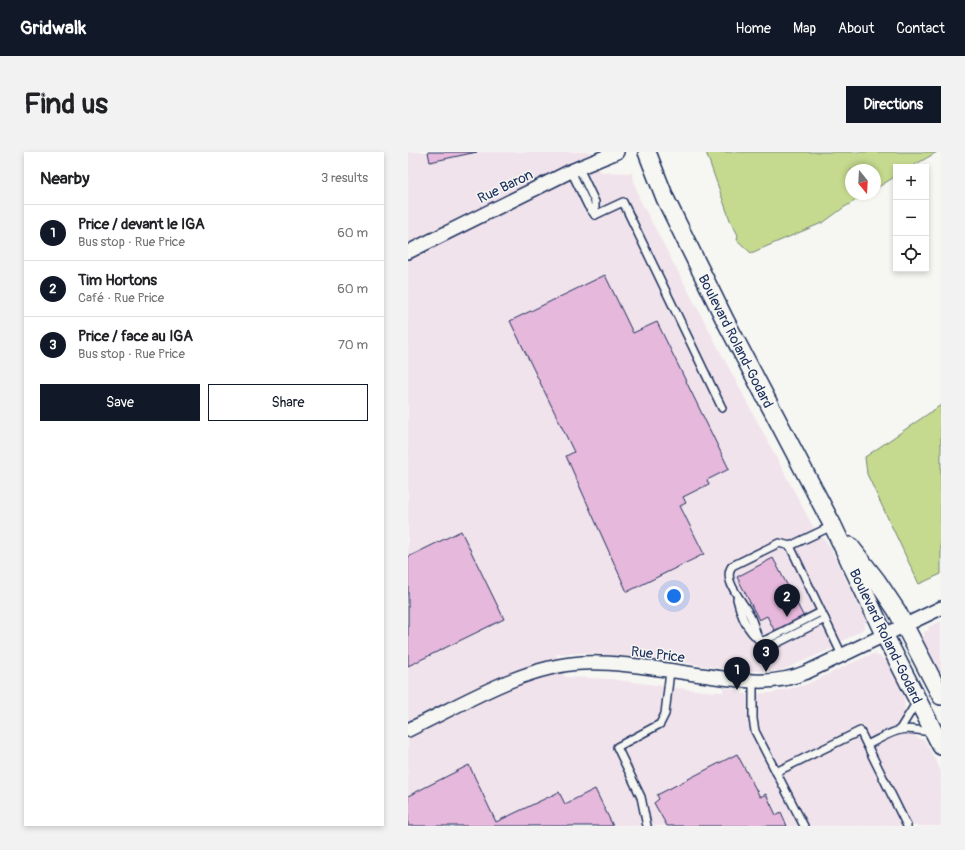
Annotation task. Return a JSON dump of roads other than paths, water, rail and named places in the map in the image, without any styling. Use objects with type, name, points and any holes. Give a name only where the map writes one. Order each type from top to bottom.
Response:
[{"type":"street","name":"Rue Baron","points":[[408,252],[575,170],[617,152]]},
{"type":"street","name":"Boulevard Roland-Godard","points":[[647,152],[665,198],[725,320],[833,526],[884,634],[938,740]]},
{"type":"street","name":"Boulevard Roland-Godard","points":[[833,526],[877,581],[905,625],[941,694]]},
{"type":"street","name":"Rue Price","points":[[408,730],[521,676],[552,667],[590,662],[753,681],[788,679],[941,608]]},
{"type":"lane","points":[[575,170],[588,206],[595,215],[623,202],[722,408]]},
{"type":"lane","points":[[823,616],[769,646],[748,628],[741,614],[730,576],[732,566],[779,543],[790,546],[833,526]]},
{"type":"lane","points":[[790,546],[842,655]]},
{"type":"lane","points":[[647,826],[641,797],[617,747],[660,724],[664,714],[670,671]]},
{"type":"lane","points":[[753,681],[754,727],[804,826]]},
{"type":"lane","points":[[867,745],[900,728],[918,700]]},
{"type":"lane","points":[[900,728],[914,729],[938,740]]},
{"type":"lane","points":[[776,772],[860,731],[907,826]]},
{"type":"place","name":"Tim Hortons","points":[[787,617]]},
{"type":"place","name":"Price / face au IGA","points":[[766,672]]},
{"type":"place","name":"Price / devant le IGA","points":[[737,690]]}]
